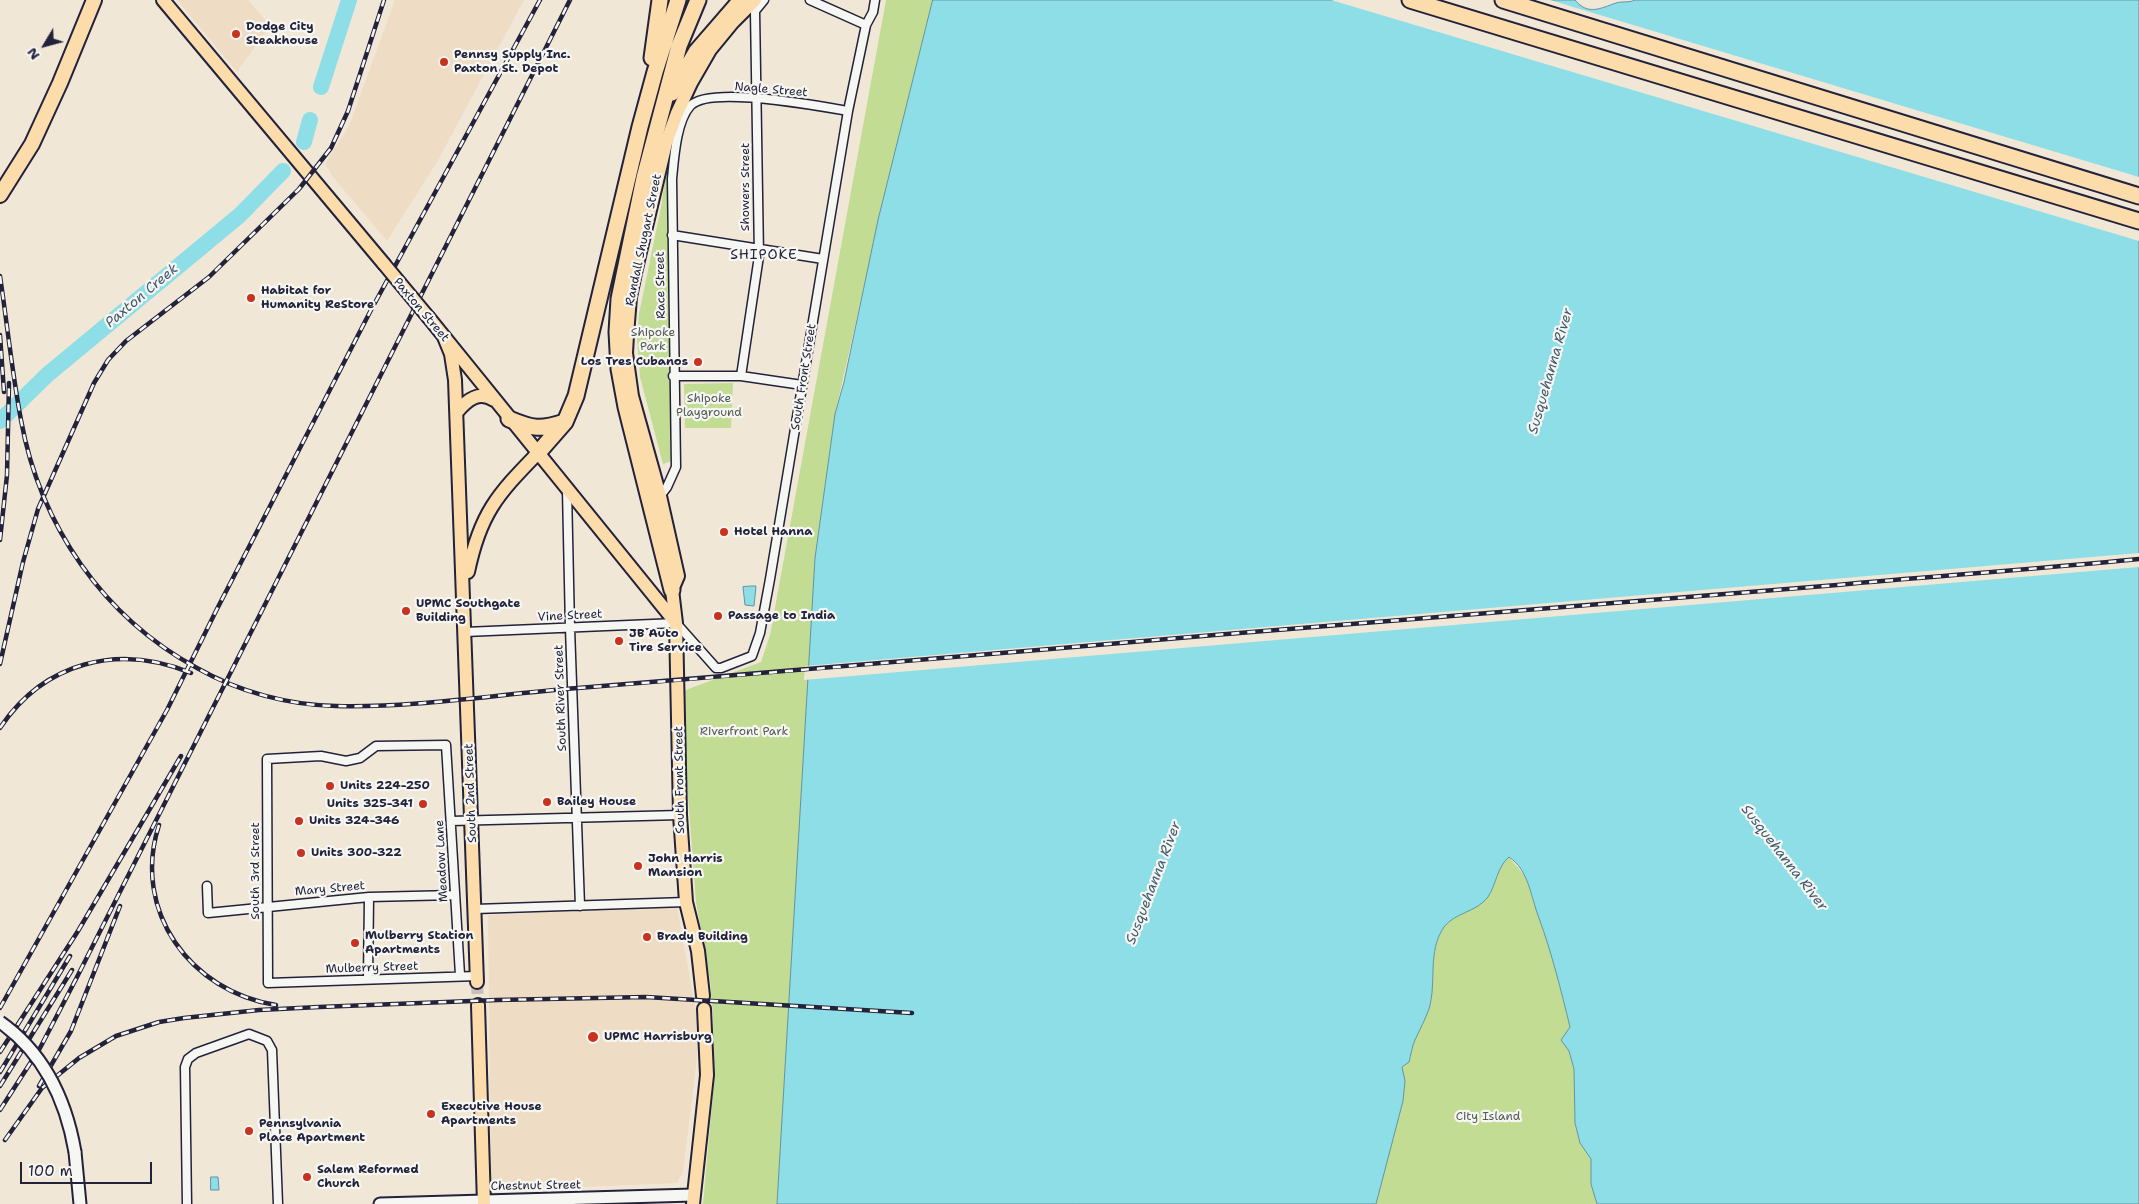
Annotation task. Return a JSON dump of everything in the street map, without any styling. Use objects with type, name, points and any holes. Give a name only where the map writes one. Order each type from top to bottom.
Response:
[{"type":"highway","points":[[0,195],[32,144],[60,83],[94,0]]},
{"type":"highway","points":[[640,128],[660,0]]},
{"type":"highway","points":[[537,454],[565,422],[582,374],[640,128],[655,72],[678,0]]},
{"type":"highway","points":[[672,590],[626,408],[619,369],[617,332],[619,299],[632,232],[678,46],[698,0]]},
{"type":"highway","points":[[662,114],[696,52],[741,0]]},
{"type":"highway","points":[[1410,0],[2139,221]]},
{"type":"highway","points":[[1503,0],[2139,196]]},
{"type":"highway","points":[[509,419],[530,428],[547,428],[565,422]]},
{"type":"main road","name":"Paxton Street","points":[[163,0],[384,264],[676,623]]},
{"type":"main road","name":"Randall Shugart Street","points":[[672,590],[678,576],[660,496],[628,374],[627,335],[630,297],[666,143],[676,113],[710,50],[755,0]]},
{"type":"main road","name":"South 2nd Street","points":[[444,337],[454,365],[457,412],[477,979]]},
{"type":"main road","points":[[457,412],[467,401],[476,396],[485,396],[494,400]]},
{"type":"main road","name":"South 2nd Street","points":[[465,604],[468,572],[480,525],[499,495],[537,454]]},
{"type":"main road","name":"South Front Street","points":[[672,590],[676,623],[680,815],[686,902],[698,951],[703,996]]},
{"type":"main road","points":[[478,1005],[484,1203]]},
{"type":"main road","points":[[693,1200],[707,1075],[704,1009]]},
{"type":"main road","points":[[0,1022],[32,1051],[51,1078],[66,1112],[75,1152],[80,1204]]},
{"type":"main road","name":"Chestnut Street","points":[[380,1204],[693,1200]]},
{"type":"street","name":"Showers Street","points":[[741,376],[759,256],[757,247],[755,11],[764,0]]},
{"type":"street","points":[[810,0],[866,25]]},
{"type":"street","name":"South Front Street","points":[[676,623],[716,668],[721,668],[752,656],[760,633],[848,111],[866,25],[873,12],[875,0]]},
{"type":"street","name":"Nagle Street","points":[[693,104],[700,99],[710,97],[756,98],[848,111]]},
{"type":"street","name":"Race Street","points":[[660,496],[667,488],[676,467],[672,179],[675,148],[685,116],[693,104]]},
{"type":"street","points":[[672,235],[823,259]]},
{"type":"street","points":[[674,376],[741,376],[802,385]]},
{"type":"street","name":"South River Street","points":[[567,490],[580,906]]},
{"type":"street","name":"Vine Street","points":[[466,632],[676,623]]},
{"type":"street","name":"Meadow Lane","points":[[266,759],[321,756],[346,761],[360,758],[376,746],[446,745],[460,976]]},
{"type":"street","name":"South 3rd Street","points":[[266,759],[268,983]]},
{"type":"street","points":[[451,821],[680,815]]},
{"type":"street","name":"Mary Street","points":[[207,886],[208,913],[369,897],[455,895]]},
{"type":"street","points":[[368,979],[369,897]]},
{"type":"street","points":[[475,909],[686,902]]},
{"type":"street","name":"Mulberry Street","points":[[268,983],[460,976],[477,979]]},
{"type":"street","points":[[186,1204],[185,1067],[188,1059],[196,1053],[249,1034],[266,1041],[273,1055],[278,1204]]},
{"type":"shaded area","points":[[177,0],[248,0],[270,26],[237,72]]},
{"type":"shaded area","points":[[395,0],[524,0],[437,162],[387,241],[333,177],[325,164],[349,126]]},
{"type":"shaded area","name":"UPMC Harrisburg","points":[[677,907],[696,1012],[697,1057],[683,1172],[677,1183],[491,1191],[488,915]]},
{"type":"green space","name":"Riverfront Park","points":[[886,0],[933,0],[886,189],[835,414],[817,543],[777,1204],[703,1204],[714,1081],[713,1017],[710,980],[696,902],[685,756],[683,691],[761,662],[770,635]]},
{"type":"green space","name":"Shipoke Park","points":[[671,171],[668,241],[671,461],[663,464],[640,377],[637,339],[639,314],[666,173]]},
{"type":"green space","name":"Shipoke Playground","points":[[733,383],[731,428],[685,428],[684,384]]},
{"type":"green space","name":"City Island","points":[[1509,857],[1525,876],[1553,960],[1570,1027],[1561,1040],[1569,1051],[1574,1069],[1575,1123],[1580,1143],[1591,1159],[1591,1184],[1597,1204],[1376,1204],[1403,1101],[1405,1081],[1402,1067],[1409,1062],[1414,1042],[1429,1008],[1434,956],[1439,937],[1448,922],[1478,906],[1488,897],[1499,871]]},
{"type":"water","name":"Susquehanna River","points":[[933,0],[1575,0],[1585,8],[1595,9],[1618,2],[1635,0],[2139,0],[2139,1204],[1597,1204],[1591,1184],[1591,1159],[1580,1143],[1575,1123],[1574,1069],[1569,1051],[1561,1040],[1570,1027],[1563,999],[1529,885],[1521,869],[1509,857],[1499,871],[1488,897],[1478,906],[1448,922],[1439,937],[1434,957],[1429,1009],[1414,1042],[1409,1062],[1402,1067],[1405,1081],[1403,1101],[1376,1204],[777,1204],[815,558],[835,414],[844,382],[878,220]]},
{"type":"water","points":[[756,586],[754,606],[745,605],[743,587]]},
{"type":"water","points":[[211,1177],[218,1177],[219,1190],[211,1190]]},
{"type":"pier","points":[[1331,0],[1550,0],[2139,177],[2139,241]]},
{"type":"pier","points":[[2139,553],[2139,567],[804,680],[805,666]]},
{"type":"waterway","name":"Paxton Creek","points":[[321,87],[349,0]]},
{"type":"waterway","name":"Paxton Creek","points":[[304,142],[310,120]]},
{"type":"waterway","name":"Paxton Creek","points":[[0,421],[47,375],[240,215],[283,171]]},
{"type":"tunnel","points":[[477,982],[478,1005]]},
{"type":"railway","points":[[0,664],[23,562],[38,509],[94,383],[108,360],[126,341],[209,277],[299,189],[331,148],[348,111],[384,0]]},
{"type":"railway","points":[[0,1008],[167,710],[371,310],[540,0]]},
{"type":"railway","points":[[0,1110],[40,1048],[76,979],[570,0]]},
{"type":"railway","points":[[0,276],[12,366],[30,459],[43,496],[60,531],[81,564],[105,595],[163,647],[197,668],[230,684],[264,696],[300,703],[336,706],[427,703],[578,688],[2139,559]]},
{"type":"railway","points":[[0,335],[4,392]]},
{"type":"railway","points":[[0,540],[7,475],[9,383]]},
{"type":"railway","points":[[0,728],[18,705],[38,687],[61,674],[85,664],[110,660],[137,660],[164,664],[191,673]]},
{"type":"railway","points":[[0,1052],[78,931],[181,756]]},
{"type":"railway","points":[[159,825],[153,857],[154,888],[161,916],[175,942],[194,965],[218,983],[245,997],[276,1005]]},
{"type":"railway","points":[[39,1086],[71,1031],[120,906]]},
{"type":"railway","points":[[0,1072],[70,956]]},
{"type":"railway","points":[[0,1086],[72,970]]},
{"type":"railway","points":[[5,1140],[42,1088],[79,1058],[116,1036],[159,1022],[184,1018],[259,1010],[319,1007],[497,1000],[646,997],[912,1013]]},
{"type":"place","name":"Dodge City Steakhouse","points":[[236,34]]},
{"type":"place","name":"Pennsy Supply Inc. Paxton St. Depot","points":[[444,62]]},
{"type":"place","name":"Habitat for Humanity ReStore","points":[[251,298]]},
{"type":"place","name":"Los Tres Cubanos","points":[[698,362]]},
{"type":"place","name":"Hotel Hanna","points":[[724,532]]},
{"type":"place","name":"UPMC Southgate Building","points":[[406,611]]},
{"type":"place","name":"Passage to India","points":[[718,616]]},
{"type":"place","name":"JB Auto Tire Service","points":[[619,641]]},
{"type":"place","name":"Units 224-250","points":[[330,786]]},
{"type":"place","name":"Bailey House","points":[[547,802]]},
{"type":"place","name":"Units 325-341","points":[[423,804]]},
{"type":"place","name":"Units 324-346","points":[[299,821]]},
{"type":"place","name":"Units 300-322","points":[[301,853]]},
{"type":"place","name":"John Harris Mansion","points":[[638,866]]},
{"type":"place","name":"Brady Building","points":[[647,937]]},
{"type":"place","name":"Mulberry Station Apartments","points":[[355,943]]},
{"type":"place","name":"UPMC Harrisburg","points":[[593,1037]]},
{"type":"place","name":"Executive House Apartments","points":[[431,1114]]},
{"type":"place","name":"Pennsylvania Place Apartment","points":[[249,1131]]},
{"type":"place","name":"Salem Reformed Church","points":[[307,1177]]},
{"type":"district","name":"SHIPOKE","points":[[764,255]]}]
